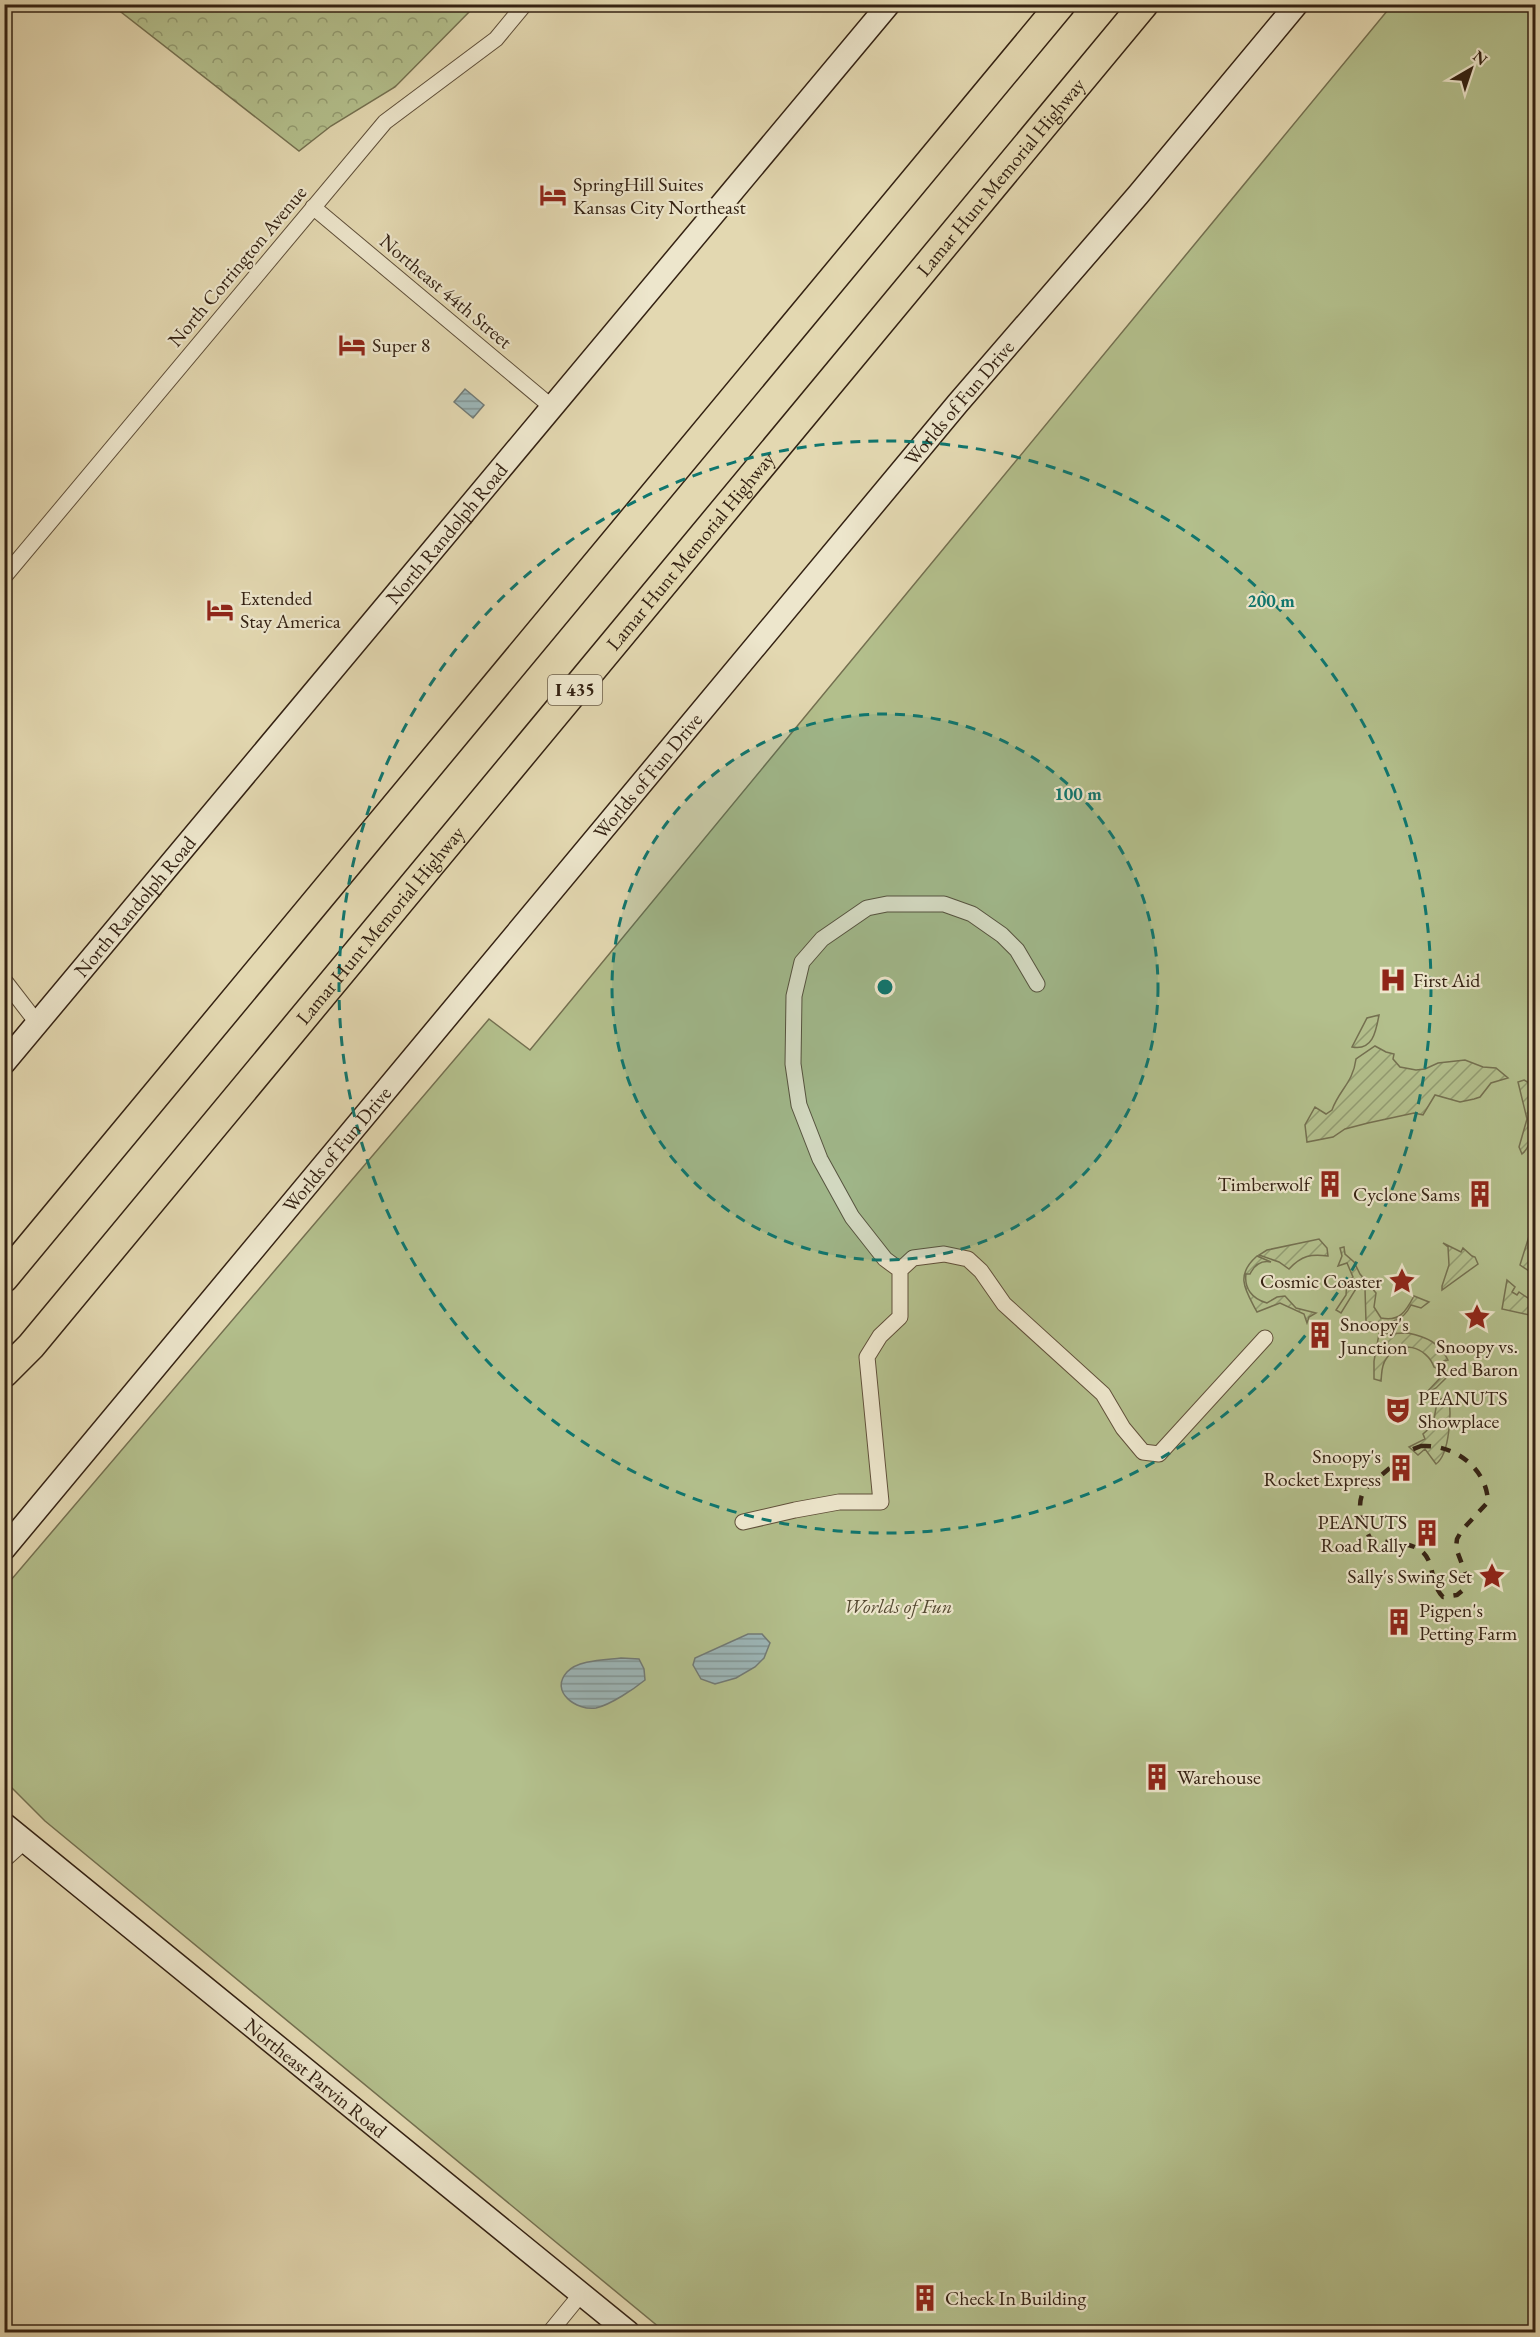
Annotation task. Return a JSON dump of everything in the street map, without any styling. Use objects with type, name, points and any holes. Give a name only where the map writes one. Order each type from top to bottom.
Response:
[{"type":"highway","points":[[4,1278],[1060,4]]},
{"type":"highway","name":"Lamar Hunt Memorial Highway","points":[[4,1373],[39,1337],[1144,4]]},
{"type":"main road","name":"North Randolph Road","points":[[4,1063],[890,4]]},
{"type":"main road","name":"Worlds of Fun Drive","points":[[4,1549],[958,403],[1138,195],[1297,4]]},
{"type":"main road","name":"Northeast Parvin Road","points":[[4,1824],[628,2332]]},
{"type":"street","name":"North Corrington Avenue","points":[[4,577],[385,122],[496,39],[525,4]]},
{"type":"street","name":"Northeast 44th Street","points":[[313,207],[553,408]]},
{"type":"street","points":[[900,1270],[885,1259],[852,1217],[820,1159],[799,1105],[793,1064],[794,996],[802,962],[822,939],[867,908],[887,904],[944,904],[972,914],[1002,934],[1017,950],[1037,984]]},
{"type":"street","points":[[4,980],[38,1024]]},
{"type":"street","points":[[743,1522],[839,1502],[881,1502],[867,1357],[880,1336],[900,1317],[900,1270],[913,1258],[944,1254],[968,1259],[981,1271],[1004,1304],[1103,1394],[1123,1428],[1143,1452],[1159,1454],[1265,1338]]},
{"type":"street","points":[[4,1860],[25,1841]]},
{"type":"street","points":[[550,2332],[581,2294]]},
{"type":"green space","points":[[112,5],[476,5],[395,87],[331,126],[299,151]]},
{"type":"green space","name":"Worlds of Fun","points":[[1392,5],[1535,5],[1535,2332],[665,2332],[45,1821],[5,1781],[5,1587],[489,1019],[530,1050]]},
{"type":"green space","points":[[1379,1015],[1375,1033],[1369,1043],[1365,1046],[1352,1047],[1367,1018]]},
{"type":"green space","points":[[1375,1046],[1394,1054],[1393,1059],[1400,1067],[1416,1070],[1438,1063],[1465,1060],[1483,1067],[1496,1068],[1508,1078],[1491,1083],[1480,1097],[1474,1099],[1460,1102],[1435,1095],[1423,1115],[1414,1113],[1368,1123],[1345,1129],[1333,1137],[1307,1142],[1305,1125],[1315,1107],[1326,1114],[1332,1110],[1352,1074],[1356,1059]]},
{"type":"green space","points":[[1524,1080],[1529,1083],[1536,1112],[1531,1139],[1522,1154],[1519,1147],[1527,1119],[1518,1082]]},
{"type":"green space","points":[[1535,1217],[1535,1275],[1520,1265]]},
{"type":"green space","points":[[1319,1239],[1327,1248],[1328,1256],[1307,1256],[1289,1269],[1279,1262],[1259,1255],[1267,1250]]},
{"type":"green space","points":[[1443,1243],[1461,1252],[1463,1248],[1475,1257],[1478,1264],[1442,1290],[1449,1265],[1448,1247]]},
{"type":"green space","points":[[1344,1247],[1345,1254],[1354,1262],[1360,1274],[1376,1293],[1374,1307],[1381,1318],[1398,1317],[1414,1296],[1429,1302],[1421,1308],[1411,1305],[1398,1320],[1366,1322],[1365,1289],[1357,1287],[1341,1313],[1336,1310],[1346,1295],[1347,1281],[1353,1277],[1347,1263],[1338,1266],[1342,1256],[1340,1248]]},
{"type":"green space","points":[[1257,1256],[1271,1262],[1261,1263],[1250,1274],[1246,1274],[1246,1284],[1250,1292],[1257,1299],[1267,1303],[1277,1297],[1285,1296],[1296,1308],[1316,1313],[1309,1317],[1307,1323],[1304,1314],[1280,1303],[1257,1312],[1246,1290],[1244,1277],[1250,1263]]},
{"type":"green space","points":[[1507,1280],[1515,1287],[1512,1292],[1517,1295],[1519,1292],[1535,1303],[1535,1322],[1534,1316],[1502,1309]]},
{"type":"green space","points":[[1408,1333],[1431,1341],[1448,1360],[1444,1361],[1446,1378],[1436,1388],[1425,1394],[1442,1376],[1440,1370],[1434,1367],[1425,1354],[1419,1350],[1405,1347],[1392,1352],[1383,1364],[1381,1381],[1374,1379],[1374,1361],[1379,1334]]},
{"type":"green space","points":[[1448,1394],[1450,1421],[1447,1442],[1441,1459],[1436,1464],[1425,1449],[1418,1455],[1409,1447],[1425,1439],[1423,1434],[1433,1425],[1437,1402]]},
{"type":"water","points":[[465,389],[484,405],[473,418],[454,402]]},
{"type":"water","points":[[748,1634],[762,1634],[770,1643],[764,1658],[755,1667],[736,1678],[715,1684],[701,1679],[693,1665],[695,1658]]},
{"type":"water","points":[[639,1659],[644,1669],[645,1680],[622,1696],[608,1704],[589,1708],[574,1703],[563,1693],[562,1679],[572,1668],[592,1661]]},
{"type":"railway","points":[[1421,1446],[1445,1449],[1466,1460],[1482,1479],[1486,1490],[1488,1502],[1462,1530],[1457,1539],[1456,1548],[1466,1575],[1463,1590],[1457,1595],[1443,1597],[1435,1585],[1427,1558],[1417,1548],[1370,1538],[1362,1520],[1360,1501],[1365,1489],[1411,1450],[1421,1446]]},
{"type":"place","name":"SpringHill Suites Kansas City Northeast","points":[[553,195]]},
{"type":"place","name":"Super 8","points":[[352,345]]},
{"type":"place","name":"Extended Stay America","points":[[220,610]]},
{"type":"place","name":"First Aid","points":[[1393,980]]},
{"type":"place","name":"Timberwolf","points":[[1330,1184]]},
{"type":"place","name":"Cyclone Sams","points":[[1480,1194]]},
{"type":"place","name":"Cosmic Coaster","points":[[1402,1281]]},
{"type":"place","name":"Snoopy vs. Red Baron","points":[[1477,1317]]},
{"type":"place","name":"Snoopy's Junction","points":[[1320,1335]]},
{"type":"place","name":"PEANUTS Showplace","points":[[1398,1410]]},
{"type":"place","name":"Snoopy's Rocket Express","points":[[1401,1468]]},
{"type":"place","name":"PEANUTS Road Rally","points":[[1427,1533]]},
{"type":"place","name":"Sally's Swing Set","points":[[1492,1576]]},
{"type":"place","name":"Pigpen's Petting Farm","points":[[1399,1622]]},
{"type":"place","name":"Warehouse","points":[[1157,1777]]},
{"type":"place","name":"Check In Building","points":[[925,2298]]}]
